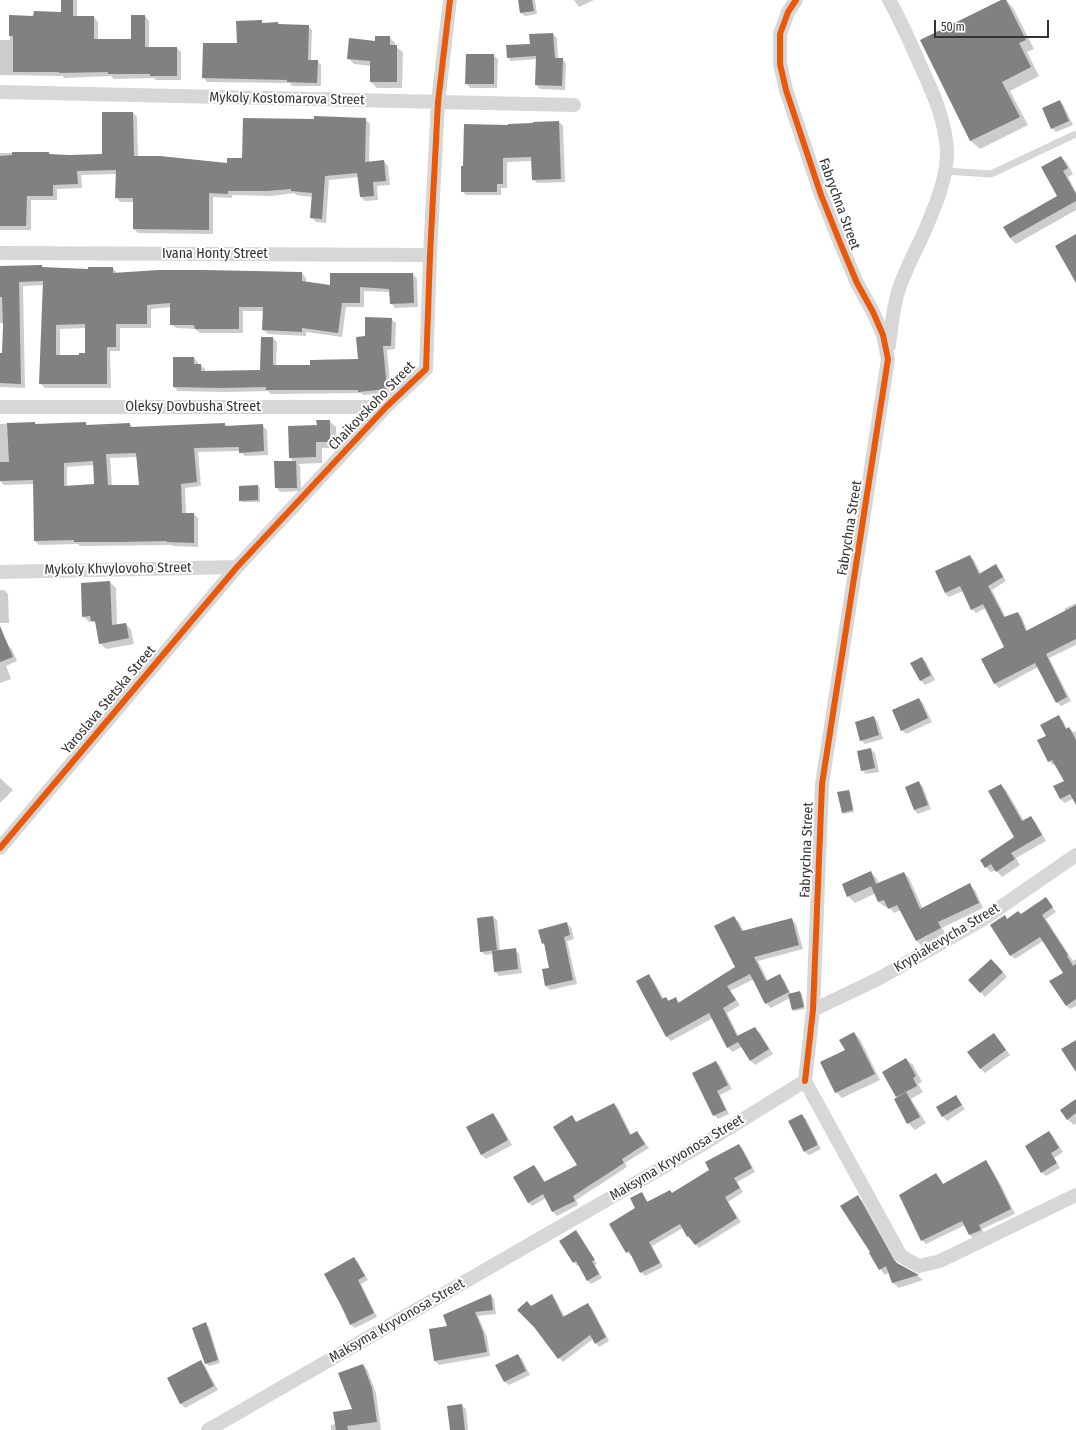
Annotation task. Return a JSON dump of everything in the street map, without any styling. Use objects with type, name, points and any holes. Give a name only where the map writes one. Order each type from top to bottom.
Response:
[{"type":"street","name":"Chaikovskoho Street","points":[[237,567],[386,407],[426,369],[438,102],[450,0]]},
{"type":"street","name":"Fabrychna Street","points":[[796,0],[788,12],[780,34],[780,64],[786,90],[821,195],[840,245],[857,283],[874,312],[883,335],[888,359],[822,784],[813,1010],[805,1081]]},
{"type":"street","points":[[888,359],[892,317],[898,291],[926,228],[940,191],[945,171],[947,152],[944,128],[936,100],[889,0]]},
{"type":"street","name":"Mykoly Kostomarova Street","points":[[0,92],[574,105]]},
{"type":"street","name":"Ivana Honty Street","points":[[0,253],[430,255]]},
{"type":"street","name":"Oleksy Dovbusha Street","points":[[0,407],[386,407]]},
{"type":"street","name":"Mykoly Khvylovoho Street","points":[[0,572],[237,567]]},
{"type":"street","name":"Yaroslava Stetska Street","points":[[0,848],[237,567]]},
{"type":"street","name":"Krypiakevycha Street","points":[[813,1010],[878,979],[982,920],[1076,856]]},
{"type":"street","points":[[805,1081],[902,1256],[920,1266],[940,1261],[1076,1194]]},
{"type":"street","name":"Maksyma Kryvonosa Street","points":[[208,1430],[693,1150],[805,1081]]},
{"type":"lane","points":[[945,171],[991,174],[1076,134]]},
{"type":"building","points":[[61,0],[73,0],[73,16],[94,16],[94,39],[131,39],[131,15],[145,15],[145,47],[177,47],[177,76],[150,76],[150,74],[108,74],[108,72],[13,72],[13,36],[9,36],[9,15],[33,16],[34,11],[61,12]]},
{"type":"building","points":[[518,0],[532,0],[534,11],[520,13]]},
{"type":"building","points":[[1001,0],[1006,0],[1026,40],[1019,43],[1031,67],[1002,82],[1020,117],[970,141],[920,40]]},
{"type":"building","points":[[262,20],[262,23],[278,22],[278,24],[309,25],[308,60],[318,60],[317,83],[287,82],[287,80],[202,78],[203,43],[237,43],[236,21]]},
{"type":"building","points":[[553,33],[555,58],[563,58],[562,86],[535,85],[536,56],[507,58],[506,45],[530,44],[529,34]]},
{"type":"building","points":[[375,36],[390,36],[390,45],[397,45],[397,82],[370,82],[370,61],[347,59],[349,38],[375,41]]},
{"type":"building","points":[[466,54],[494,54],[494,84],[465,84]]},
{"type":"building","points":[[1060,100],[1069,121],[1051,129],[1042,108]]},
{"type":"building","points":[[102,112],[133,112],[134,156],[160,156],[227,163],[227,158],[242,158],[243,118],[314,119],[314,116],[366,118],[365,162],[384,160],[386,181],[373,182],[374,196],[360,197],[357,173],[325,176],[322,219],[310,218],[312,193],[291,191],[291,189],[267,191],[228,191],[228,194],[209,193],[209,230],[133,229],[133,198],[115,198],[116,170],[77,171],[78,184],[53,185],[53,196],[27,196],[26,226],[0,226],[0,156],[12,155],[12,152],[49,152],[49,154],[69,155],[102,154]]},
{"type":"building","points":[[559,121],[561,179],[532,180],[531,157],[503,158],[503,184],[497,184],[497,192],[461,192],[464,124],[508,125]]},
{"type":"building","points":[[1061,156],[1068,168],[1063,171],[1076,194],[1076,201],[1010,238],[1003,227],[1057,196],[1041,167]]},
{"type":"building","points":[[1076,234],[1076,283],[1055,246]]},
{"type":"building","points":[[42,265],[42,267],[88,269],[88,267],[113,267],[113,273],[158,270],[302,272],[302,281],[330,285],[330,273],[413,273],[414,303],[390,304],[389,289],[360,287],[360,303],[342,303],[338,333],[302,328],[302,332],[262,330],[263,307],[239,307],[239,329],[195,329],[194,325],[170,325],[170,303],[147,305],[147,324],[116,324],[116,347],[107,347],[107,384],[39,384],[43,281],[19,282],[21,384],[0,383],[0,353],[2,353],[3,326],[2,297],[0,297],[0,266]],"holes":[[[85,324],[85,353],[79,353],[79,355],[56,355],[56,325]]]},
{"type":"building","points":[[365,317],[392,318],[391,346],[383,346],[387,389],[358,392],[358,390],[266,390],[266,387],[173,387],[173,357],[194,357],[194,364],[201,364],[201,371],[260,370],[261,337],[273,337],[273,365],[310,365],[310,360],[358,359],[356,337],[365,336]]},
{"type":"building","points":[[316,420],[330,420],[330,442],[316,442],[316,457],[289,458],[288,426],[317,425]]},
{"type":"building","points":[[35,422],[35,424],[86,422],[86,425],[130,423],[130,427],[225,423],[225,426],[263,424],[264,451],[239,453],[239,447],[194,448],[197,482],[181,484],[182,513],[194,513],[194,543],[167,541],[34,541],[33,480],[0,481],[0,462],[9,462],[7,423]],"holes":[[[136,453],[139,485],[108,485],[106,454]],[[93,461],[94,484],[64,486],[64,463]]]},
{"type":"building","points":[[274,461],[296,461],[297,488],[275,488]]},
{"type":"building","points":[[258,485],[258,500],[239,501],[239,486]]},
{"type":"building","points":[[970,555],[979,574],[996,564],[1003,577],[988,586],[1004,617],[1018,612],[1026,631],[1076,605],[1076,639],[1046,654],[1067,697],[1056,703],[1035,663],[994,684],[981,659],[1004,647],[983,604],[971,610],[960,586],[945,593],[935,571]]},
{"type":"building","points":[[110,581],[112,625],[126,623],[129,638],[99,644],[95,621],[91,621],[90,616],[82,617],[81,583]]},
{"type":"building","points":[[0,626],[13,657],[0,662]]},
{"type":"building","points":[[922,657],[931,675],[920,681],[910,663]]},
{"type":"building","points":[[919,698],[928,718],[901,731],[892,710]]},
{"type":"building","points":[[1059,715],[1066,729],[1069,727],[1076,740],[1076,805],[1070,794],[1060,799],[1053,786],[1064,781],[1052,760],[1048,762],[1037,740],[1046,736],[1040,725]]},
{"type":"building","points":[[874,716],[879,735],[860,741],[855,722]]},
{"type":"building","points":[[871,748],[875,768],[861,771],[857,751]]},
{"type":"building","points":[[919,781],[928,805],[914,810],[905,787]]},
{"type":"building","points":[[1001,784],[1022,821],[1031,816],[1042,835],[1011,853],[1015,859],[996,872],[991,864],[985,868],[980,860],[1014,837],[988,791]]},
{"type":"building","points":[[849,790],[853,810],[842,813],[837,792]]},
{"type":"building","points":[[871,871],[876,884],[847,897],[842,884]]},
{"type":"building","points":[[904,872],[920,909],[970,883],[979,903],[938,922],[941,928],[916,941],[897,905],[888,909],[884,900],[878,902],[871,886]]},
{"type":"building","points":[[1046,897],[1053,907],[1042,915],[1068,955],[1067,956],[1073,966],[1076,964],[1076,999],[1066,1006],[1049,981],[1063,973],[1040,937],[1010,956],[990,925],[1005,915],[1007,919],[1018,911],[1021,914]]},
{"type":"building","points":[[493,916],[497,950],[480,952],[477,918]]},
{"type":"building","points":[[734,916],[742,931],[792,918],[799,945],[754,957],[766,981],[780,974],[789,992],[765,1004],[750,974],[727,986],[736,1000],[723,1008],[737,1036],[755,1027],[769,1049],[750,1061],[738,1042],[727,1048],[709,1013],[666,1037],[636,981],[649,974],[662,999],[666,997],[668,1001],[676,997],[678,1003],[735,967],[714,926]]},
{"type":"building","points":[[567,922],[570,935],[564,937],[573,980],[545,986],[542,969],[549,968],[544,943],[542,944],[538,930]]},
{"type":"building","points":[[516,948],[518,969],[494,972],[492,951]]},
{"type":"building","points":[[991,959],[1003,972],[980,993],[968,980]]},
{"type":"building","points":[[800,991],[804,1007],[792,1010],[788,994]]},
{"type":"building","points":[[854,1032],[875,1074],[835,1093],[820,1062],[845,1050],[839,1040]]},
{"type":"building","points":[[994,1033],[1006,1050],[980,1069],[967,1052]]},
{"type":"building","points":[[1076,1040],[1076,1072],[1061,1049]]},
{"type":"building","points":[[906,1058],[916,1076],[913,1078],[917,1086],[896,1097],[882,1072]]},
{"type":"building","points":[[716,1061],[728,1085],[717,1091],[726,1110],[713,1116],[692,1073]]},
{"type":"building","points":[[906,1092],[920,1117],[907,1124],[894,1099]]},
{"type":"building","points":[[956,1095],[962,1105],[942,1117],[936,1107]]},
{"type":"building","points":[[1076,1099],[1076,1113],[1067,1120],[1060,1110]]},
{"type":"building","points":[[614,1103],[630,1135],[637,1131],[645,1144],[622,1159],[624,1163],[573,1196],[575,1201],[552,1212],[543,1194],[528,1203],[513,1177],[534,1165],[544,1182],[577,1165],[553,1127],[572,1115],[576,1122]]},
{"type":"building","points":[[493,1113],[508,1140],[481,1155],[466,1127]]},
{"type":"building","points":[[802,1114],[818,1145],[804,1152],[788,1121]]},
{"type":"building","points":[[1049,1131],[1059,1148],[1051,1153],[1057,1163],[1041,1173],[1025,1146]]},
{"type":"building","points":[[739,1144],[752,1168],[734,1178],[740,1188],[725,1197],[737,1218],[695,1245],[688,1236],[687,1237],[680,1224],[649,1242],[660,1263],[640,1273],[629,1251],[626,1253],[609,1224],[635,1208],[630,1198],[642,1192],[647,1202],[670,1190],[672,1193],[709,1170],[705,1162]]},
{"type":"building","points":[[986,1160],[1011,1209],[979,1225],[981,1230],[969,1235],[962,1221],[921,1241],[899,1195],[936,1173],[943,1184]]},
{"type":"building","points":[[858,1195],[894,1260],[919,1275],[892,1283],[886,1266],[879,1270],[869,1253],[870,1252],[840,1206]]},
{"type":"building","points":[[576,1230],[595,1260],[592,1261],[599,1274],[587,1281],[576,1261],[573,1263],[559,1241]]},
{"type":"building","points":[[354,1257],[365,1276],[358,1280],[374,1313],[350,1325],[324,1274]]},
{"type":"building","points":[[491,1294],[493,1310],[475,1312],[483,1332],[487,1352],[434,1361],[429,1329],[447,1326],[443,1315]]},
{"type":"building","points":[[552,1294],[563,1317],[588,1303],[606,1337],[595,1344],[590,1335],[558,1359],[534,1327],[517,1310],[527,1301],[531,1306]]},
{"type":"building","points":[[206,1322],[218,1360],[205,1364],[192,1328]]},
{"type":"building","points":[[518,1354],[526,1371],[504,1382],[495,1365]]},
{"type":"building","points":[[201,1360],[214,1386],[180,1404],[167,1378]]},
{"type":"building","points":[[363,1364],[372,1388],[377,1422],[347,1426],[348,1430],[336,1430],[333,1412],[352,1409],[338,1373]]},
{"type":"building","points":[[462,1404],[465,1430],[450,1430],[447,1406]]},
{"type":"cycle path","points":[[0,848],[237,567],[386,407],[426,369],[438,102],[450,0]]},
{"type":"cycle path","points":[[796,0],[788,12],[780,34],[780,64],[786,90],[821,195],[857,283],[873,312],[883,335],[888,359],[822,784],[813,1010],[805,1081]]}]
